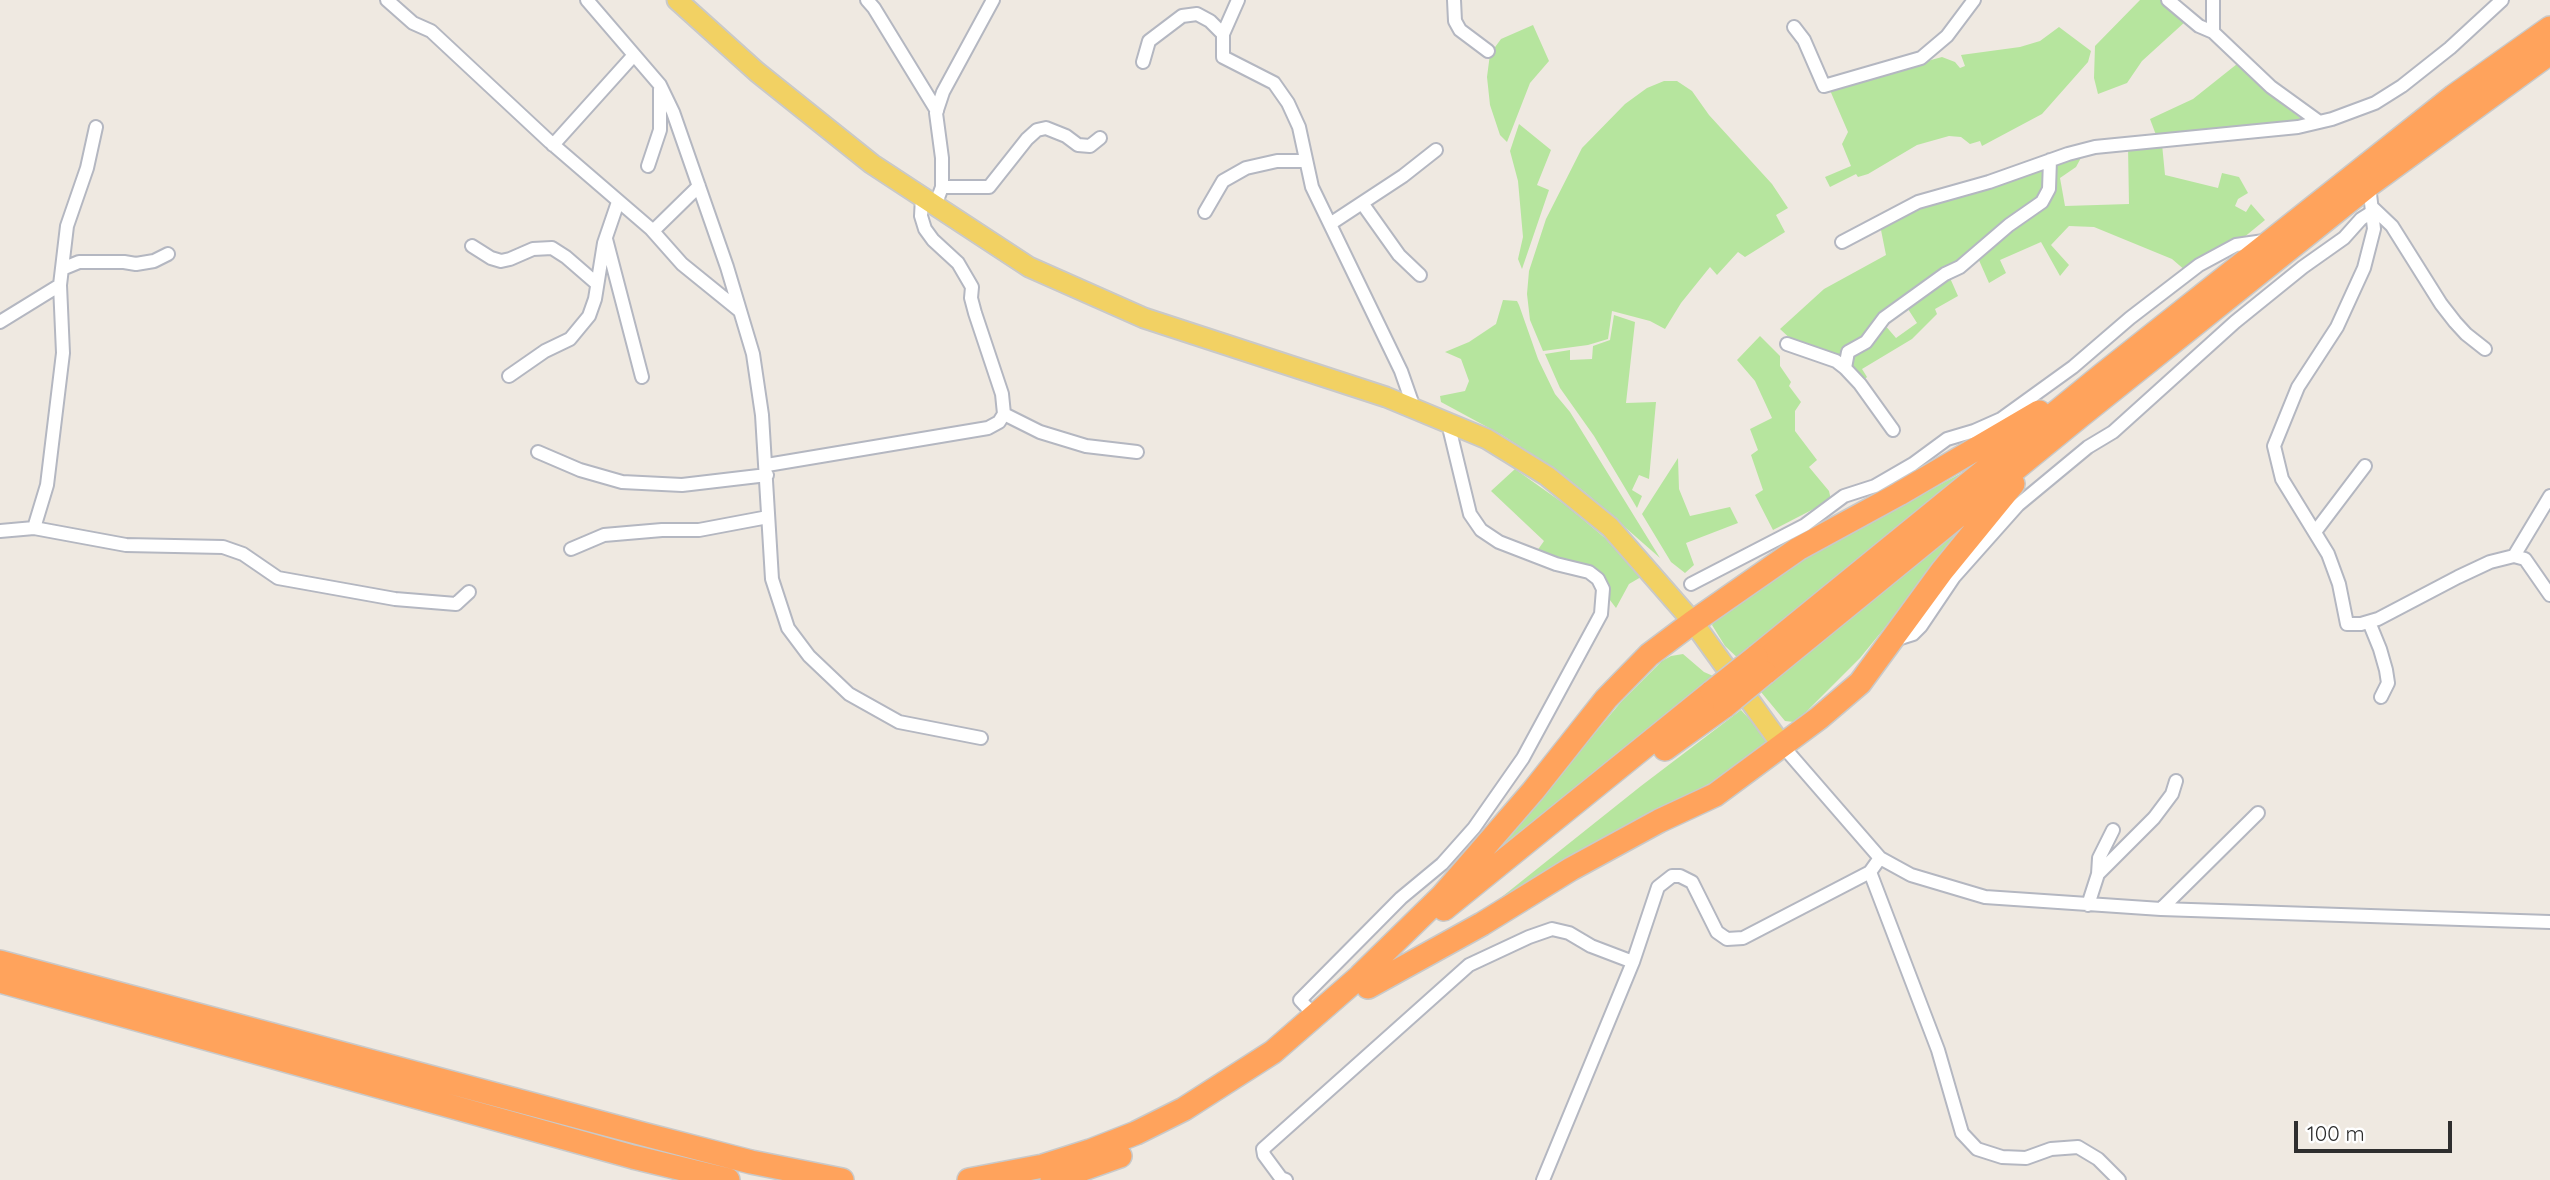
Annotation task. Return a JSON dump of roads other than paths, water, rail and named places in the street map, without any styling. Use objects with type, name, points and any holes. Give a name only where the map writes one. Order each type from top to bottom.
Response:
[{"type":"highway","points":[[1761,665],[2102,375],[2454,96],[2550,28]]},
{"type":"highway","points":[[1052,1180],[1140,1148],[1191,1123],[1280,1061],[1365,981],[1565,813],[1718,699],[2079,417],[2371,202],[2550,53]]},
{"type":"highway","points":[[1365,981],[1533,791],[1606,699],[1649,655],[1798,549],[1899,494],[2102,375]]},
{"type":"highway","points":[[969,1180],[1043,1166],[1090,1151],[1136,1133],[1184,1109],[1273,1052],[1315,1016],[1365,981],[1482,924],[1571,869],[1648,827],[1715,795],[1819,718],[1860,683],[1942,570],[2008,489],[2079,417]]},
{"type":"highway","points":[[0,962],[643,1135],[751,1162],[842,1180]]},
{"type":"highway","points":[[0,981],[619,1153],[727,1180]]},
{"type":"main road","points":[[677,0],[757,72],[872,164],[933,197],[1028,267],[1144,318],[1414,408],[1487,439],[1558,485],[1610,527],[1693,622],[1781,744]]},
{"type":"street","points":[[387,0],[413,23],[431,31],[553,145],[653,231],[682,264],[740,312]]},
{"type":"street","points":[[587,0],[660,85],[673,112],[740,312],[755,366],[762,415],[772,579],[788,628],[809,656],[849,694],[899,722],[981,738]]},
{"type":"street","points":[[538,452],[580,470],[622,482],[682,485],[988,428],[999,422],[1004,414],[1002,394],[975,313],[971,298],[972,287],[958,263],[925,229],[921,216],[933,197],[943,158],[937,111],[867,0]]},
{"type":"street","points":[[937,111],[943,92],[993,0]]},
{"type":"street","points":[[1238,0],[1223,34],[1223,57],[1274,83],[1288,103],[1298,127],[1312,187],[1401,372],[1414,408]]},
{"type":"street","points":[[1454,0],[1455,22],[1460,30],[1488,51]]},
{"type":"street","points":[[1794,27],[1804,40],[1824,86],[1921,58],[1947,36],[1974,0]]},
{"type":"street","points":[[2168,0],[2199,26],[2213,32],[2271,87],[2318,121]]},
{"type":"street","points":[[2213,0],[2213,32]]},
{"type":"street","points":[[1842,242],[1879,220],[1918,202],[2095,147],[2298,127],[2332,119],[2375,103],[2402,86],[2451,48],[2502,0]]},
{"type":"street","points":[[1143,62],[1149,41],[1182,16],[1197,14],[1210,21],[1223,34]]},
{"type":"street","points":[[553,145],[634,55]]},
{"type":"street","points":[[648,166],[660,130],[660,85]]},
{"type":"street","points":[[34,527],[47,485],[63,353],[60,285],[67,226],[88,168],[96,127]]},
{"type":"street","points":[[933,197],[986,189],[1037,130],[1046,128],[1066,136],[1078,145],[1090,146],[1100,138]]},
{"type":"street","points":[[1330,224],[1436,150]]},
{"type":"street","points":[[1844,368],[1848,352],[1866,342],[1884,318],[1945,274],[1960,267],[2009,225],[2042,202],[2049,188],[2050,160]]},
{"type":"street","points":[[1205,212],[1223,181],[1246,168],[1277,161],[1306,161]]},
{"type":"street","points":[[653,231],[699,186]]},
{"type":"street","points":[[509,376],[536,356],[570,339],[589,316],[606,239],[618,202]]},
{"type":"street","points":[[2371,202],[2392,226],[2448,313],[2466,334],[2485,349]]},
{"type":"street","points":[[2371,202],[2374,229],[2364,268],[2337,327],[2298,387],[2274,446],[2282,479],[2328,554],[2339,584],[2347,624],[2369,622],[2490,562],[2514,556],[2525,559],[2550,595]]},
{"type":"street","points":[[1890,641],[1913,634],[1921,626],[1954,577],[2018,505],[2088,447],[2113,432],[2245,313],[2344,237],[2361,219],[2371,202]]},
{"type":"street","points":[[1362,204],[1399,254],[1420,275]]},
{"type":"street","points":[[606,239],[642,377]]},
{"type":"street","points":[[1691,584],[1805,525],[1843,496],[1875,486],[1913,464],[1947,439],[2001,419],[2073,367],[2130,318],[2199,265],[2236,245],[2273,240]]},
{"type":"street","points":[[472,246],[501,261],[533,249],[552,248],[596,283]]},
{"type":"street","points":[[62,269],[79,261],[136,264],[154,261],[168,254]]},
{"type":"street","points":[[0,322],[60,285]]},
{"type":"street","points":[[1787,344],[1836,361],[1860,384],[1893,430]]},
{"type":"street","points":[[1004,414],[1040,432],[1086,446],[1137,452]]},
{"type":"street","points":[[1315,1016],[1300,1000],[1401,898],[1442,864],[1474,828],[1523,758],[1601,614],[1603,589],[1598,579],[1589,572],[1556,564],[1499,542],[1481,530],[1471,513],[1448,423]]},
{"type":"street","points":[[2315,532],[2365,466]]},
{"type":"street","points":[[2514,556],[2550,496]]},
{"type":"street","points":[[571,549],[604,535],[699,530],[768,517]]},
{"type":"street","points":[[0,531],[34,527],[126,545],[223,547],[243,554],[278,578],[395,599],[456,604],[469,592]]},
{"type":"street","points":[[2369,622],[2386,670],[2388,683],[2381,697]]},
{"type":"street","points":[[1781,744],[1880,858],[1911,875],[1985,897],[2161,909],[2550,922]]},
{"type":"street","points":[[2098,874],[2154,818],[2172,794],[2176,781]]},
{"type":"street","points":[[2161,909],[2258,813]]},
{"type":"street","points":[[2088,905],[2098,874],[2099,858],[2113,830]]},
{"type":"street","points":[[1542,1180],[1633,962],[1658,887],[1672,876],[1680,876],[1692,882],[1717,932],[1727,939],[1743,938],[1870,872],[1880,858]]},
{"type":"street","points":[[1870,872],[1938,1050],[1962,1133],[1977,1149],[2002,1157],[2026,1158],[2051,1149],[2078,1147],[2098,1159],[2119,1180]]},
{"type":"street","points":[[1286,1180],[1281,1178],[1264,1155],[1263,1149],[1469,965],[1552,929],[1569,933],[1591,946],[1633,962]]},
{"type":"street","points":[[1342,959],[1365,981]]}]
